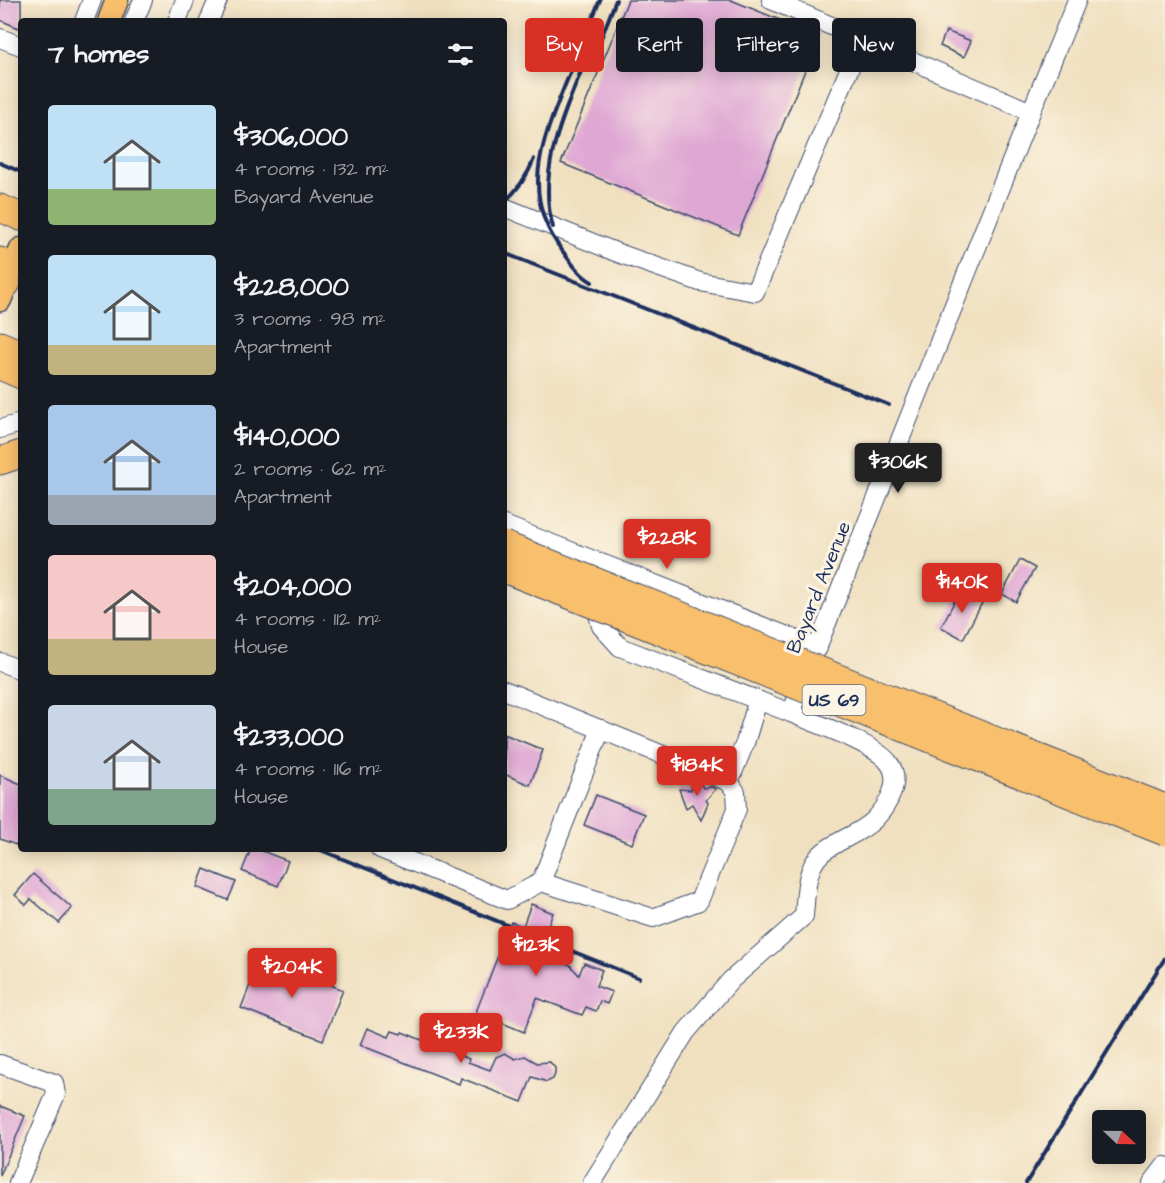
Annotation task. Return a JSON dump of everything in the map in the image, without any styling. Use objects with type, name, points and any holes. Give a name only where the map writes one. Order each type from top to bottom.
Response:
[{"type":"highway","points":[[0,192],[18,200]]},
{"type":"highway","points":[[0,208],[18,216]]},
{"type":"highway","points":[[0,345],[18,353]]},
{"type":"highway","points":[[0,366],[18,374]]},
{"type":"highway","points":[[0,461],[18,455]]},
{"type":"highway","name":"US 69","points":[[507,546],[1165,808]]},
{"type":"highway","name":"US 69","points":[[507,568],[1165,832]]},
{"type":"main road","points":[[110,18],[117,0]]},
{"type":"street","points":[[85,18],[92,0]]},
{"type":"street","points":[[135,18],[142,0]]},
{"type":"street","points":[[178,18],[185,0]]},
{"type":"street","points":[[210,18],[218,0]]},
{"type":"street","points":[[771,0],[832,26]]},
{"type":"street","name":"Bayard Avenue","points":[[791,713],[1077,0]]},
{"type":"street","points":[[0,38],[18,45]]},
{"type":"street","points":[[916,62],[1031,112]]},
{"type":"street","points":[[507,208],[618,253],[700,282],[755,292],[848,72]]},
{"type":"street","points":[[0,429],[18,424]]},
{"type":"street","points":[[507,526],[818,648]]},
{"type":"street","points":[[507,568],[595,602],[602,626],[620,647],[791,713],[873,750],[890,763],[895,783],[887,806],[872,822],[820,855],[810,871],[804,916],[731,980],[686,1032],[592,1183]]},
{"type":"street","points":[[0,662],[18,669]]},
{"type":"street","points":[[507,691],[729,782],[736,792],[737,809],[699,901],[653,918],[541,882]]},
{"type":"street","points":[[729,782],[745,743],[758,700]]},
{"type":"street","points":[[387,852],[507,900],[541,882],[602,729]]},
{"type":"street","points":[[0,1064],[54,1083],[56,1094],[18,1183]]},
{"type":"street","points":[[1152,1183],[1165,1166]]},
{"type":"building","points":[[0,0],[21,0],[21,18],[18,18],[18,28],[0,20]]},
{"type":"building","points":[[628,0],[731,0],[775,18],[715,18],[715,72],[804,72],[738,235],[561,163],[598,72],[604,72],[604,58],[616,29],[616,72],[703,72],[703,18],[621,18]]},
{"type":"building","points":[[946,31],[971,41],[964,57],[940,46]]},
{"type":"building","points":[[1020,560],[1035,568],[1016,602],[1002,594]]},
{"type":"building","points":[[961,589],[983,601],[963,639],[941,627]]},
{"type":"building","points":[[507,735],[543,750],[530,785],[507,775]]},
{"type":"building","points":[[0,775],[18,783],[18,846],[0,839]]},
{"type":"building","points":[[693,780],[700,782],[703,788],[716,789],[706,800],[708,803],[701,820],[692,804],[686,808],[679,789],[691,790]]},
{"type":"building","points":[[596,795],[644,814],[632,844],[584,825]]},
{"type":"building","points":[[250,852],[265,852],[288,861],[278,886],[242,871]]},
{"type":"building","points":[[204,869],[236,882],[228,900],[197,887]]},
{"type":"building","points":[[33,874],[72,908],[59,923],[31,899],[26,905],[15,895]]},
{"type":"building","points":[[531,904],[553,913],[536,957],[552,957],[561,960],[564,964],[569,964],[579,975],[584,963],[602,970],[596,986],[612,992],[607,1004],[600,1001],[596,1011],[586,1007],[582,1015],[537,998],[524,1032],[476,1012],[511,922],[523,926]]},
{"type":"building","points":[[261,957],[343,990],[323,1040],[241,1008]]},
{"type":"building","points":[[367,1028],[389,1037],[392,1031],[401,1034],[402,1032],[490,1070],[496,1057],[505,1053],[515,1059],[525,1056],[537,1063],[550,1062],[555,1068],[555,1074],[553,1079],[547,1082],[532,1077],[522,1102],[461,1078],[459,1084],[360,1045]]},
{"type":"building","points":[[0,1106],[25,1116],[0,1176]]},
{"type":"railway","points":[[592,282],[573,265],[550,232],[538,191],[542,149],[548,128],[600,0]]},
{"type":"railway","points":[[604,30],[616,0]]},
{"type":"railway","points":[[553,227],[548,181],[551,159],[564,113],[581,72]]},
{"type":"railway","points":[[507,199],[522,183],[534,159]]},
{"type":"railway","points":[[0,163],[18,171]]},
{"type":"railway","points":[[507,254],[889,405]]},
{"type":"railway","points":[[325,852],[639,978]]},
{"type":"railway","points":[[1026,1183],[1165,958]]}]
